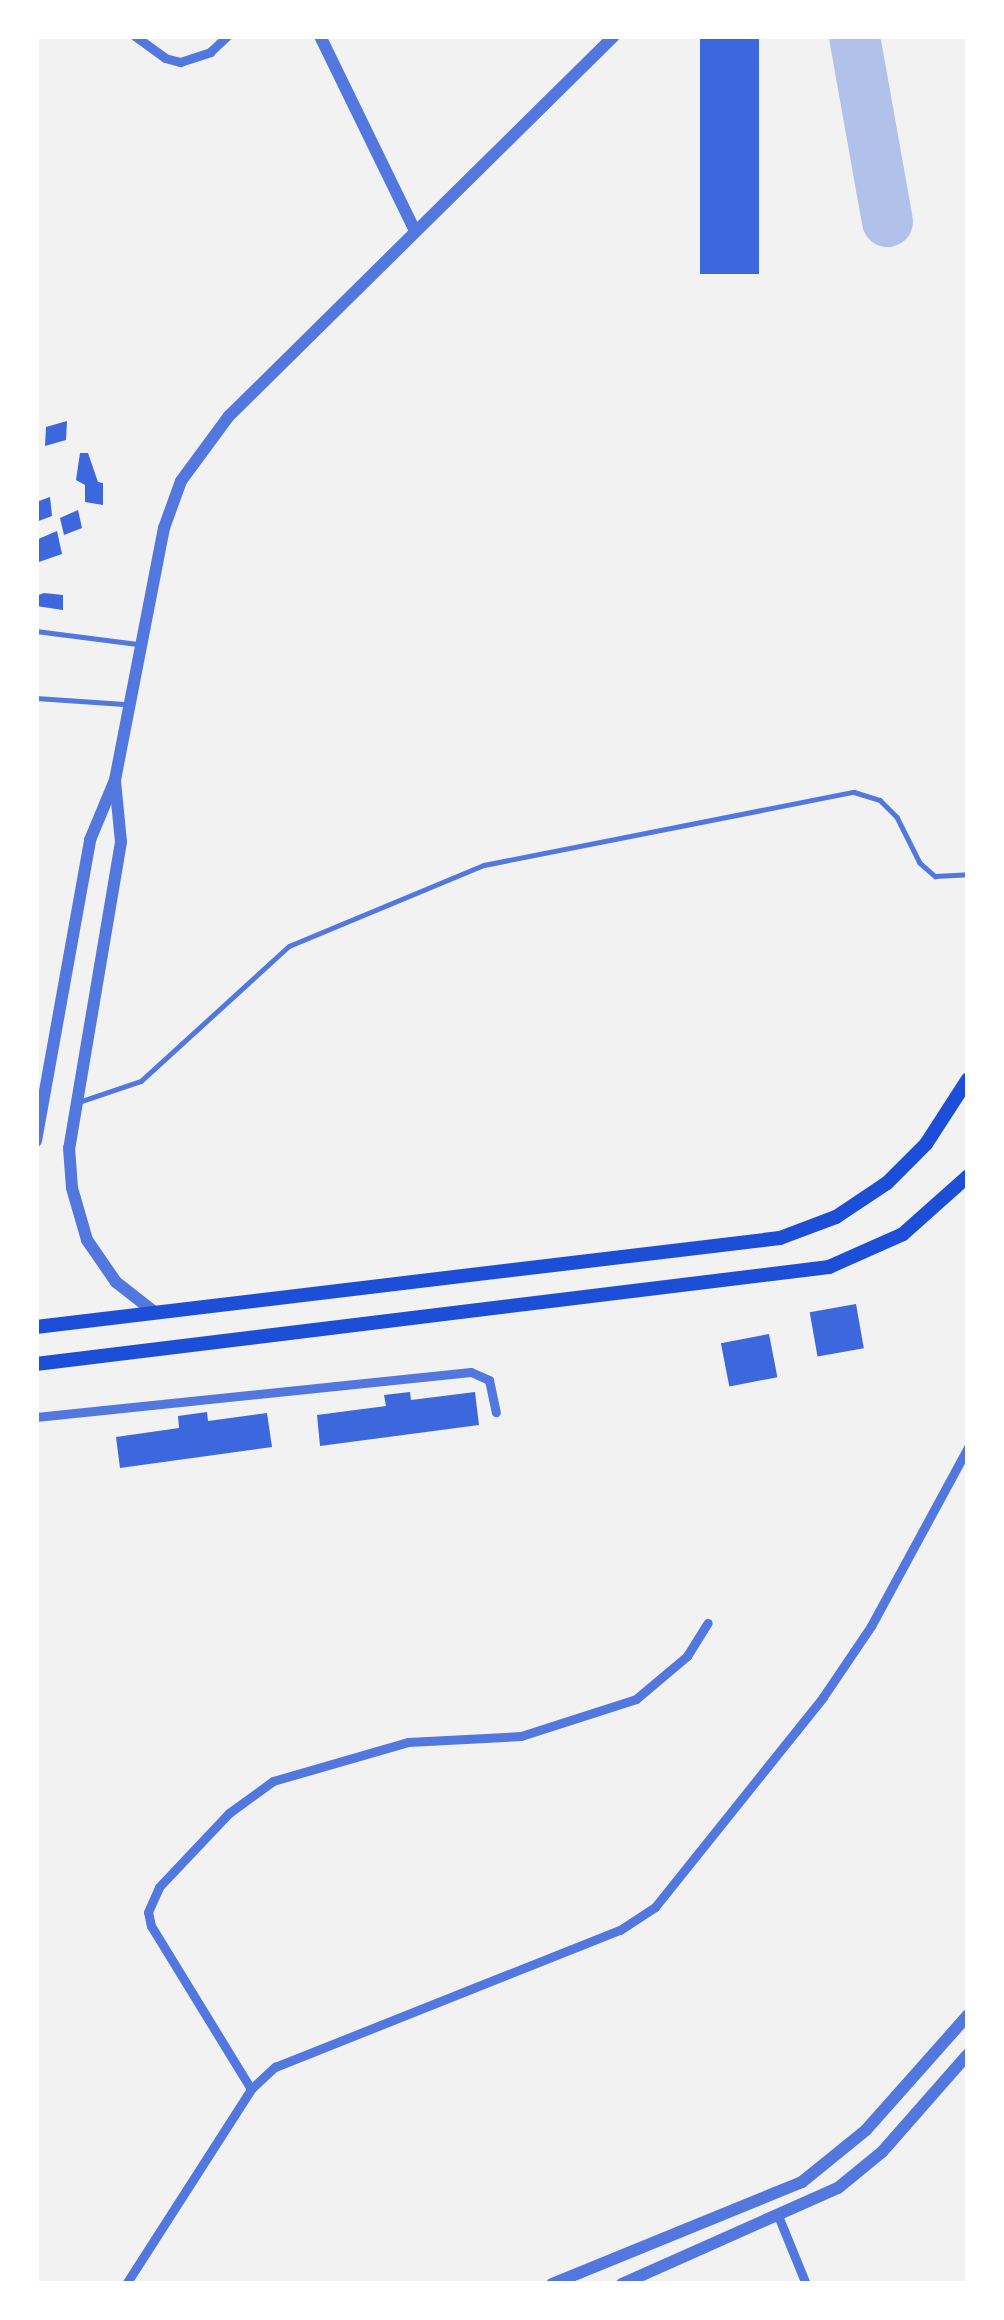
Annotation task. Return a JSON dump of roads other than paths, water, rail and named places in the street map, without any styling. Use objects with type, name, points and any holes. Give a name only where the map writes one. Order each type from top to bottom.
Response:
[{"type":"main road","points":[[36,1327],[780,1238],[836,1217],[887,1184],[926,1144],[968,1079]]},
{"type":"main road","points":[[36,1364],[796,1274],[855,1259],[903,1234],[968,1177]]},
{"type":"street","points":[[135,36],[164,58],[180,62],[210,52],[226,36]]},
{"type":"street","points":[[320,36],[415,231]]},
{"type":"street","points":[[36,1141],[90,840],[115,780],[164,528],[181,481],[202,445],[614,36]]},
{"type":"street","points":[[115,780],[121,842],[69,1148],[72,1188],[87,1240],[116,1282],[153,1311]]},
{"type":"street","points":[[36,1417],[471,1372],[489,1380],[496,1412]]},
{"type":"street","points":[[126,2284],[251,2089],[275,2067],[308,2050],[620,1930],[655,1907],[836,1679],[968,1447]]},
{"type":"street","points":[[251,2089],[151,1926],[148,1912],[159,1887],[229,1813],[274,1781],[408,1742],[521,1736],[636,1699],[688,1656],[708,1623]]},
{"type":"street","points":[[552,2284],[802,2182],[866,2130],[968,2015]]},
{"type":"street","points":[[622,2284],[812,2202],[882,2152],[968,2054]]},
{"type":"street","points":[[802,2182],[812,2202]]},
{"type":"street","points":[[743,2208],[754,2230]]},
{"type":"street","points":[[779,2218],[806,2284]]},
{"type":"lane","points":[[36,631],[141,645]]},
{"type":"lane","points":[[36,698],[130,705]]},
{"type":"lane","points":[[76,1102],[141,1081],[289,946],[484,865],[854,792],[880,800],[897,817],[920,863],[934,876],[968,874]]}]
